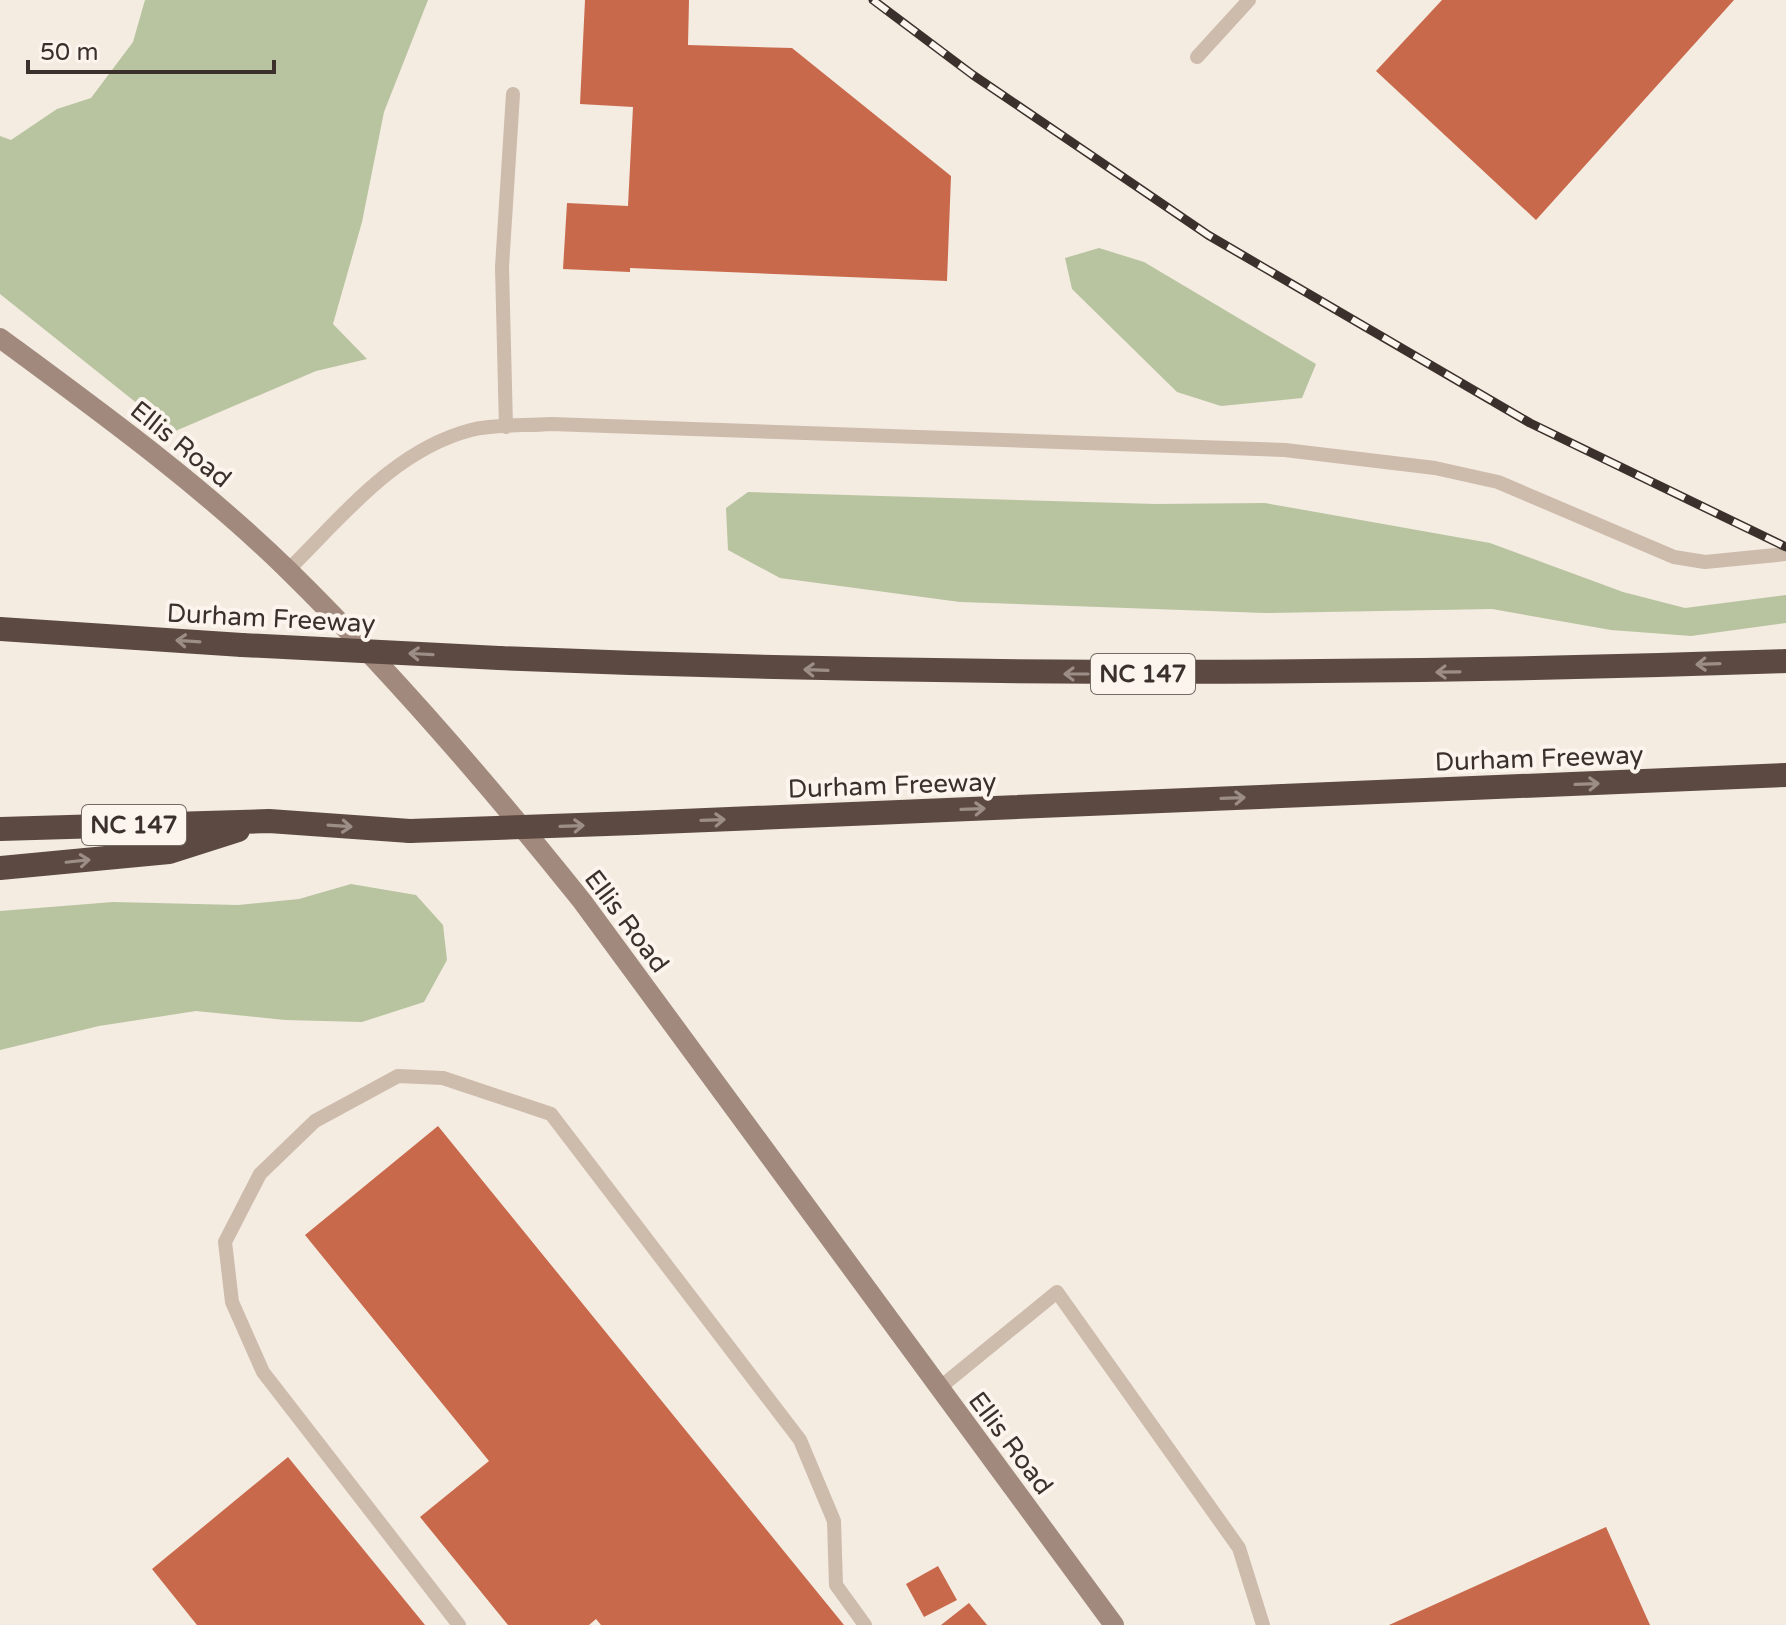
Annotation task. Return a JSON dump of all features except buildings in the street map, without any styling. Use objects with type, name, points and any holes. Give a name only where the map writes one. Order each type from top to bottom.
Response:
[{"type":"highway","points":[[0,618],[135,638]]},
{"type":"highway","name":"Durham Freeway","points":[[0,629],[499,658],[847,671],[1071,674],[1522,670],[1786,661]]},
{"type":"highway","name":"Durham Freeway","points":[[0,829],[269,821],[410,831],[1786,775]]},
{"type":"highway","points":[[0,868],[169,852],[269,821]]},
{"type":"main road","name":"Ellis Road","points":[[0,338],[131,435],[288,570],[508,809],[572,889],[1114,1625]]},
{"type":"lane","points":[[1197,57],[1249,0]]},
{"type":"lane","points":[[506,427],[502,267],[513,94]]},
{"type":"lane","points":[[288,570],[392,468],[425,447],[473,429],[567,425],[1285,450],[1435,468],[1498,482],[1674,557],[1716,562],[1786,554]]},
{"type":"lane","points":[[459,1625],[263,1372],[232,1302],[225,1242],[260,1174],[315,1121],[398,1076],[443,1078],[551,1114],[800,1440],[834,1521],[836,1585],[865,1625]]},
{"type":"lane","points":[[938,1389],[1057,1292],[1239,1548],[1263,1625]]},
{"type":"green space","points":[[145,0],[428,0],[384,112],[362,222],[333,324],[367,359],[316,371],[173,432],[0,294],[0,136],[11,140],[57,109],[91,98],[133,42]]},
{"type":"green space","points":[[1099,248],[1144,262],[1316,364],[1302,398],[1221,406],[1177,392],[1072,289],[1065,258]]},
{"type":"green space","points":[[748,492],[1156,504],[1265,503],[1490,543],[1623,592],[1685,608],[1786,595],[1786,623],[1691,636],[1611,630],[1492,609],[1265,613],[960,602],[780,578],[728,550],[726,508]]},
{"type":"green space","points":[[351,884],[416,895],[443,925],[447,960],[424,1002],[362,1022],[285,1020],[196,1011],[99,1026],[0,1050],[0,911],[113,902],[238,905],[299,899]]},
{"type":"railway","points":[[873,0],[973,75],[1208,235],[1530,423],[1786,547]]}]
